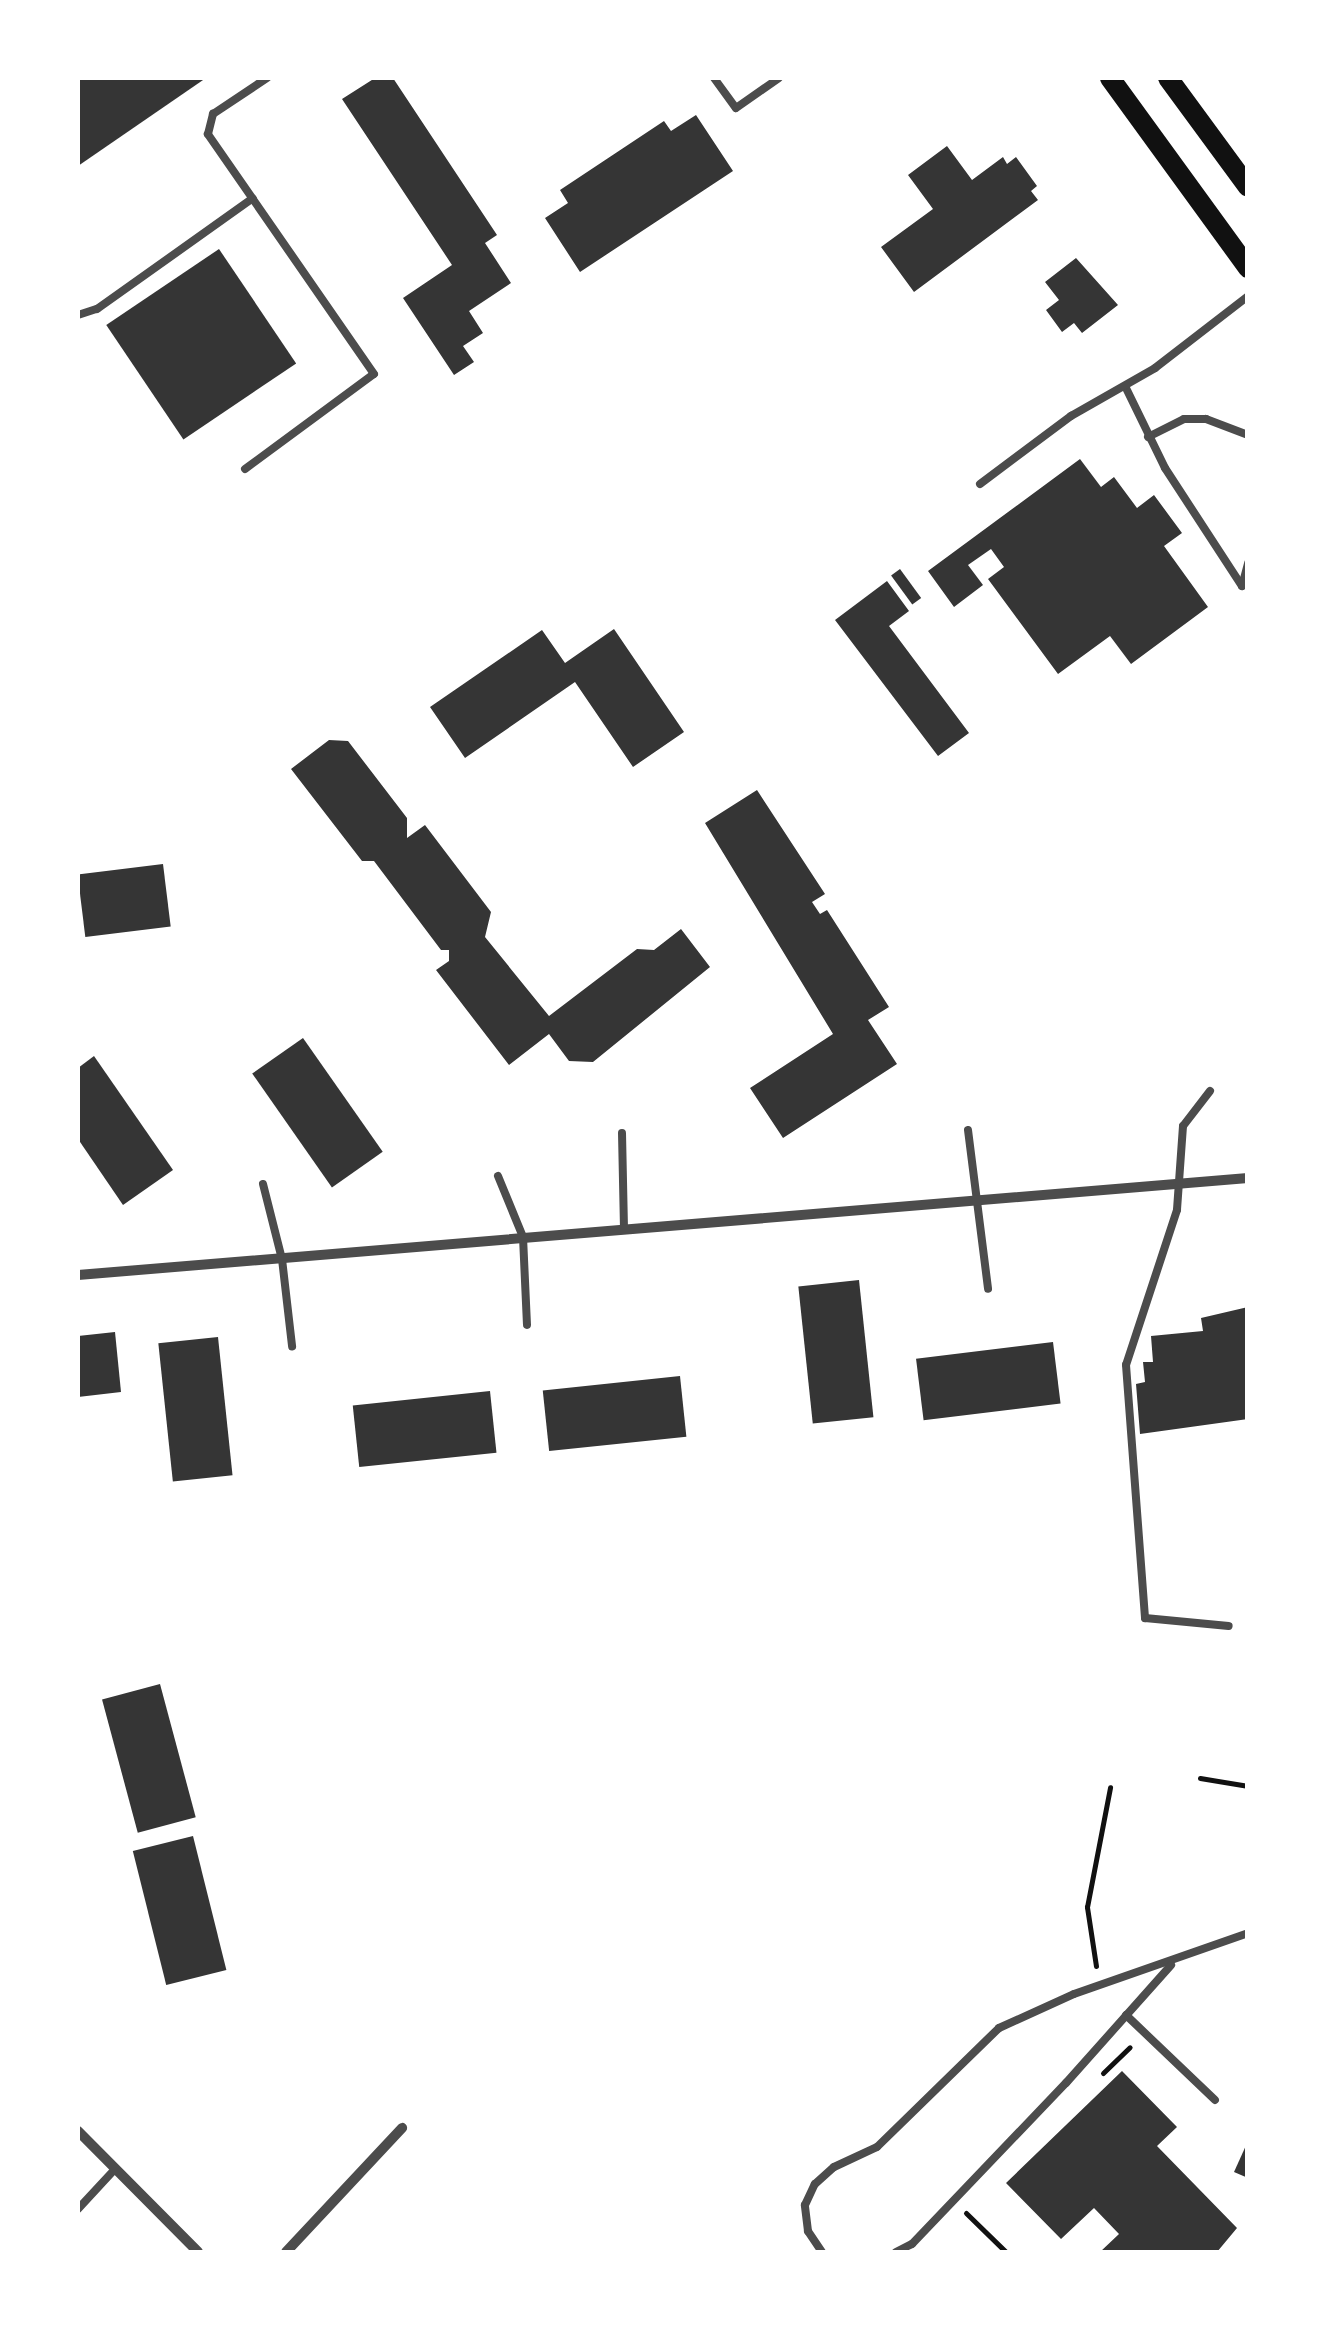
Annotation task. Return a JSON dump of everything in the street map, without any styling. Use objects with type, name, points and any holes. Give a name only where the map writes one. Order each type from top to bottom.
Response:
[{"type":"main road","points":[[1110,78],[1248,268]]},
{"type":"main road","points":[[1168,78],[1248,188]]},
{"type":"street","points":[[78,1276],[1248,1178]]},
{"type":"street","points":[[286,2252],[402,2128]]},
{"type":"street","points":[[78,2131],[198,2252]]},
{"type":"lane","points":[[245,468],[374,374],[208,134],[213,114],[267,78]]},
{"type":"lane","points":[[714,78],[736,108],[779,78]]},
{"type":"lane","points":[[78,315],[97,309],[253,198]]},
{"type":"lane","points":[[980,484],[1071,416],[1126,388],[1248,296]]},
{"type":"lane","points":[[1126,388],[1148,437],[1242,586],[1248,563]]},
{"type":"lane","points":[[1148,437],[1184,419],[1206,418],[1248,434]]},
{"type":"lane","points":[[1210,1091],[1183,1126],[1177,1210],[1126,1365],[1144,1618],[1229,1626]]},
{"type":"lane","points":[[968,1130],[988,1289]]},
{"type":"lane","points":[[622,1133],[624,1228]]},
{"type":"lane","points":[[498,1176],[523,1238],[528,1325]]},
{"type":"lane","points":[[263,1184],[282,1259],[292,1346]]},
{"type":"lane","points":[[822,2252],[808,2231],[805,2205],[815,2184],[834,2167],[877,2147],[999,2028],[1074,1994],[1248,1933]]},
{"type":"lane","points":[[896,2252],[912,2244],[1174,1961]]},
{"type":"lane","points":[[1126,2015],[1215,2100]]},
{"type":"lane","points":[[78,2209],[116,2169]]},
{"type":"path","points":[[1200,1778],[1248,1786]]},
{"type":"path","points":[[1096,1966],[1087,1906],[1110,1787]]},
{"type":"path","points":[[1098,2079],[1130,2048]]},
{"type":"path","points":[[978,2200],[965,2213],[1006,2252]]},
{"type":"building","points":[[78,78],[206,78],[78,166]]},
{"type":"building","points":[[375,78],[393,78],[497,235],[485,243],[511,283],[469,311],[483,333],[463,346],[474,362],[454,375],[403,298],[452,265],[342,99]]},
{"type":"building","points":[[696,115],[733,171],[580,272],[545,218],[568,203],[560,190],[664,121],[671,131]]},
{"type":"building","points":[[947,146],[972,180],[1003,157],[1007,164],[1016,157],[1037,186],[1031,191],[1038,200],[914,292],[881,247],[933,209],[908,175]]},
{"type":"building","points":[[219,249],[296,363],[183,439],[106,325]]},
{"type":"building","points":[[1076,258],[1118,305],[1082,333],[1074,323],[1062,332],[1046,310],[1059,300],[1045,282]]},
{"type":"building","points":[[1080,459],[1101,487],[1114,477],[1137,508],[1154,495],[1182,533],[1164,546],[1208,607],[1131,664],[1110,636],[1058,674],[988,579],[1004,567],[991,549],[968,565],[983,585],[954,607],[928,571]]},
{"type":"building","points":[[900,569],[921,598],[912,605],[891,575]]},
{"type":"building","points":[[887,581],[909,611],[889,626],[969,733],[938,756],[835,620]]},
{"type":"building","points":[[614,629],[684,732],[633,767],[575,682],[465,758],[430,707],[542,630],[565,663]]},
{"type":"building","points":[[329,740],[348,741],[407,818],[407,838],[425,825],[491,912],[485,937],[549,1016],[637,949],[654,950],[681,929],[710,967],[593,1062],[569,1061],[549,1034],[509,1065],[436,970],[449,961],[449,950],[441,950],[374,861],[362,861],[291,769]]},
{"type":"building","points":[[757,790],[825,894],[812,902],[820,914],[827,910],[889,1007],[868,1020],[897,1064],[783,1138],[750,1088],[833,1034],[705,823]]},
{"type":"building","points":[[163,864],[171,927],[85,937],[78,874]]},
{"type":"building","points":[[303,1038],[383,1152],[332,1187],[252,1074]]},
{"type":"building","points":[[94,1056],[173,1170],[123,1205],[78,1139],[78,1068]]},
{"type":"building","points":[[859,1280],[873,1417],[813,1424],[798,1286]]},
{"type":"building","points":[[1248,1307],[1248,1419],[1140,1434],[1136,1384],[1145,1382],[1143,1362],[1153,1362],[1151,1336],[1203,1331],[1201,1318]]},
{"type":"building","points":[[115,1332],[121,1392],[78,1397],[78,1336]]},
{"type":"building","points":[[218,1337],[233,1475],[173,1482],[158,1343]]},
{"type":"building","points":[[1053,1342],[1061,1404],[924,1420],[916,1359]]},
{"type":"building","points":[[680,1376],[686,1437],[549,1451],[543,1390]]},
{"type":"building","points":[[490,1391],[496,1453],[359,1467],[353,1405]]},
{"type":"building","points":[[160,1684],[196,1817],[138,1833],[102,1700]]},
{"type":"building","points":[[193,1836],[226,1970],[166,1985],[133,1851]]},
{"type":"building","points":[[1122,2071],[1177,2127],[1157,2146],[1237,2228],[1217,2252],[1100,2252],[1119,2234],[1094,2208],[1061,2239],[1006,2183]]},
{"type":"building","points":[[1248,2141],[1248,2178],[1234,2172]]}]
